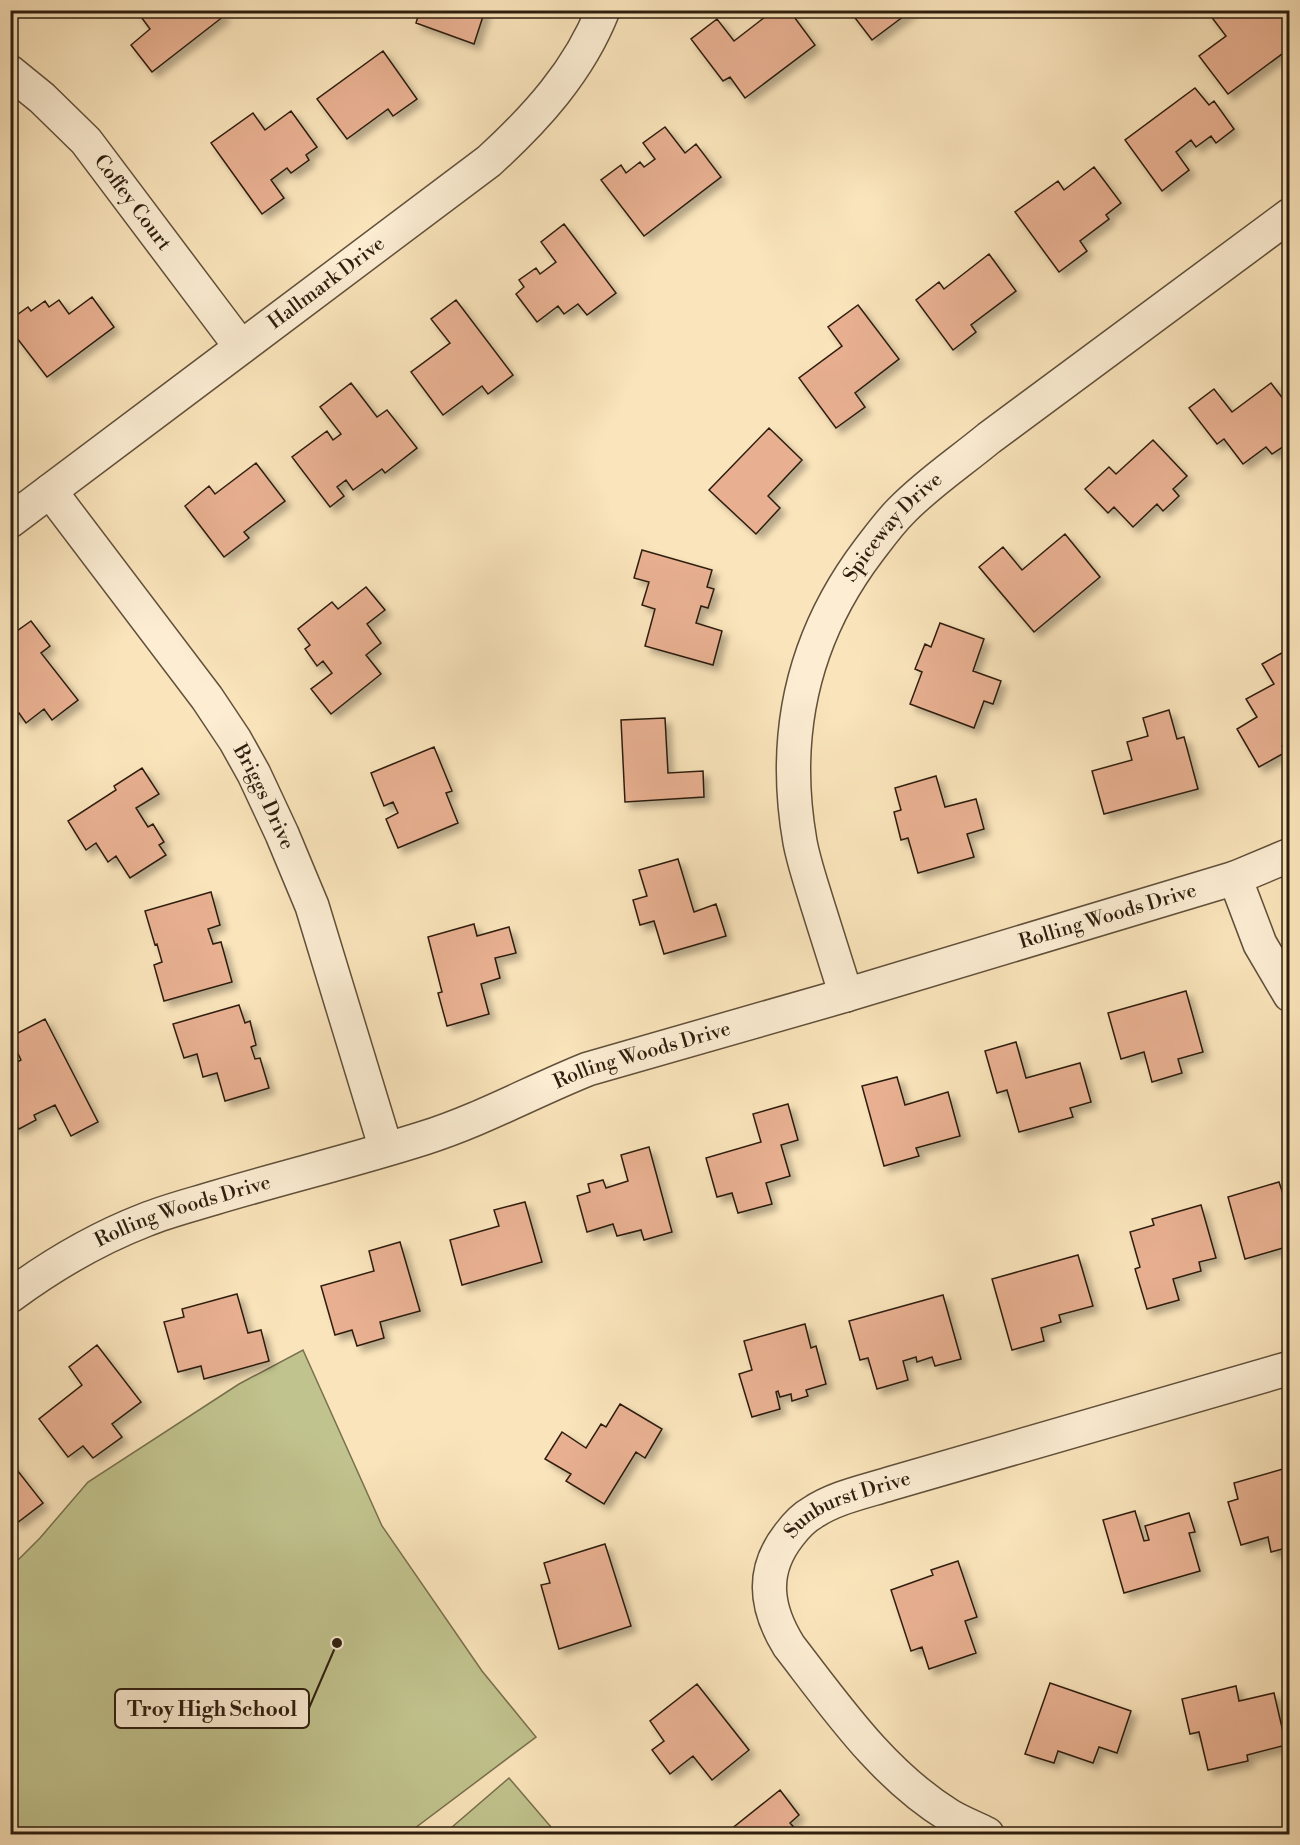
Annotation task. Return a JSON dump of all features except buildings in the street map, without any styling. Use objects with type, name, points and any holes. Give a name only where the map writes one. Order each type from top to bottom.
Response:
[{"type":"street","name":"Hallmark Drive","points":[[10,521],[489,161],[523,131],[551,99],[576,62],[597,26],[603,10]]},
{"type":"street","name":"Coffey Court","points":[[10,72],[42,98],[86,141],[241,347]]},
{"type":"street","name":"Spiceway Drive","points":[[846,995],[800,844],[794,804],[793,775],[794,731],[799,700],[822,627],[837,596],[865,555],[901,510],[989,438],[1288,214]]},
{"type":"street","name":"Briggs Drive","points":[[50,491],[207,698],[254,774],[312,906],[386,1149]]},
{"type":"street","name":"Rolling Woods Drive","points":[[10,1296],[75,1253],[146,1219],[426,1137],[588,1069],[846,995],[1235,878],[1290,855]]},
{"type":"street","points":[[1235,878],[1260,944],[1290,995]]},
{"type":"street","name":"Sunburst Drive","points":[[987,1834],[951,1816],[893,1772],[869,1748],[789,1646],[779,1630],[771,1604],[769,1586],[772,1566],[780,1546],[810,1513],[830,1503],[1290,1368]]},
{"type":"green space","points":[[303,1350],[382,1526],[482,1671],[536,1737],[407,1834],[11,1834],[11,1567],[40,1538],[88,1482],[239,1384]]},
{"type":"green space","points":[[509,1778],[557,1834],[444,1834]]},
{"type":"place","name":"Troy High School","points":[[337,1643]]}]
